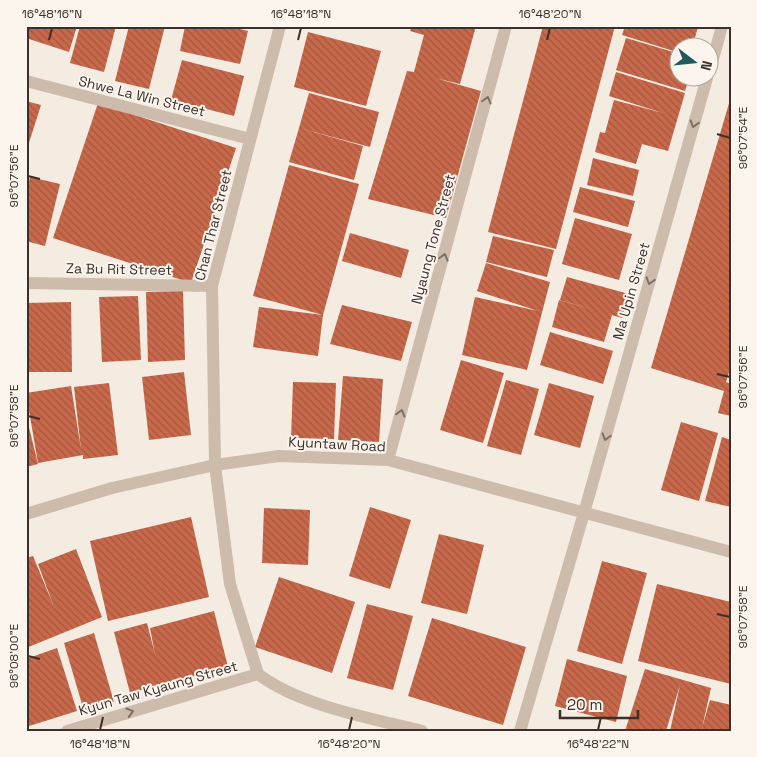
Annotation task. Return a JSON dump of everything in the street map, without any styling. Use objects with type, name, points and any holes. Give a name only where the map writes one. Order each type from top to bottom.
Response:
[{"type":"street","name":"Chan Thar Street","points":[[258,674],[230,584],[215,465],[212,286],[280,26]]},
{"type":"street","name":"Nyaung Tone Street","points":[[388,460],[506,26]]},
{"type":"street","name":"Shwe La Win Street","points":[[26,81],[250,139]]},
{"type":"street","name":"Ma Upin Street","points":[[520,731],[705,88]]},
{"type":"street","name":"Za Bu Rit Street","points":[[26,283],[212,286]]},
{"type":"street","name":"Kyuntaw Road","points":[[26,514],[112,488],[215,465],[279,456],[388,460],[731,552]]},
{"type":"street","name":"Kyun Taw Kyaung Street","points":[[67,731],[258,674]]},
{"type":"street","points":[[258,674],[275,687],[341,710],[422,731]]},
{"type":"building","points":[[26,26],[77,26],[69,52],[26,38]]},
{"type":"building","points":[[80,26],[116,26],[104,72],[70,63]]},
{"type":"building","points":[[129,26],[165,26],[149,89],[115,81]]},
{"type":"building","points":[[185,26],[228,26],[248,31],[240,64],[180,51]]},
{"type":"building","points":[[412,26],[476,26],[460,84],[435,78],[481,91],[446,218],[368,199],[407,71],[414,72],[424,35],[410,31]]},
{"type":"building","points":[[543,26],[615,26],[556,249],[488,232]]},
{"type":"building","points":[[625,26],[698,27],[695,38],[670,38],[670,50],[622,35]]},
{"type":"building","points":[[308,32],[381,51],[366,106],[294,87]]},
{"type":"building","points":[[626,38],[670,51],[670,86],[616,70]]},
{"type":"building","points":[[182,60],[244,76],[234,116],[171,100]]},
{"type":"building","points":[[616,72],[685,93],[668,151],[642,144],[636,164],[595,152],[600,132],[605,133],[614,100],[663,113],[609,96]]},
{"type":"building","points":[[675,88],[686,88],[685,91]]},
{"type":"building","points":[[309,93],[379,112],[370,147],[299,128]]},
{"type":"building","points":[[730,100],[731,366],[726,382],[731,384],[731,416],[718,413],[724,391],[651,368]]},
{"type":"building","points":[[26,101],[41,105],[27,149],[26,149]]},
{"type":"building","points":[[98,103],[236,148],[191,283],[53,238]]},
{"type":"building","points":[[299,128],[363,146],[354,180],[289,162]]},
{"type":"building","points":[[593,158],[639,170],[633,196],[587,185]]},
{"type":"building","points":[[289,165],[359,184],[323,315],[253,296]]},
{"type":"building","points":[[30,177],[60,184],[45,246],[26,241],[26,196]]},
{"type":"building","points":[[580,187],[635,201],[628,227],[573,212]]},
{"type":"building","points":[[575,218],[632,234],[619,280],[562,264]]},
{"type":"building","points":[[350,233],[409,250],[401,278],[342,261]]},
{"type":"building","points":[[493,236],[554,250],[547,277],[486,262]]},
{"type":"building","points":[[486,263],[550,282],[527,370],[462,355],[475,297],[538,311],[477,291]]},
{"type":"building","points":[[567,277],[629,294],[622,318],[560,300]]},
{"type":"building","points":[[183,291],[185,360],[148,362],[146,292]]},
{"type":"building","points":[[138,296],[141,360],[102,362],[99,297]]},
{"type":"building","points":[[559,300],[612,315],[604,342],[552,327]]},
{"type":"building","points":[[71,302],[72,372],[26,372],[26,303]]},
{"type":"building","points":[[342,305],[412,322],[401,361],[330,344]]},
{"type":"building","points":[[259,307],[323,315],[318,356],[253,347]]},
{"type":"building","points":[[550,332],[613,351],[603,384],[540,365]]},
{"type":"building","points":[[461,360],[504,373],[483,443],[440,430]]},
{"type":"building","points":[[184,372],[191,435],[149,440],[142,377]]},
{"type":"building","points":[[343,376],[383,379],[379,442],[338,440]]},
{"type":"building","points":[[506,380],[539,389],[521,455],[487,446]]},
{"type":"building","points":[[293,382],[336,383],[334,439],[291,438]]},
{"type":"building","points":[[109,383],[118,455],[83,459],[83,455],[38,463],[26,393],[71,386],[81,449],[74,387]]},
{"type":"building","points":[[549,383],[594,396],[580,448],[534,435]]},
{"type":"building","points":[[26,415],[38,464],[26,467]]},
{"type":"building","points":[[681,422],[718,433],[699,501],[661,490]]},
{"type":"building","points":[[722,437],[731,440],[731,507],[705,501]]},
{"type":"building","points":[[370,507],[411,520],[390,589],[349,576]]},
{"type":"building","points":[[264,508],[310,510],[308,565],[262,563]]},
{"type":"building","points":[[191,517],[209,597],[108,621],[90,541]]},
{"type":"building","points":[[439,534],[484,545],[467,614],[421,603]]},
{"type":"building","points":[[76,549],[102,617],[26,648],[26,558],[33,556],[54,607],[38,564]]},
{"type":"building","points":[[602,561],[647,573],[622,664],[577,651]]},
{"type":"building","points":[[279,577],[355,602],[332,673],[255,647]]},
{"type":"building","points":[[657,584],[731,602],[731,684],[638,661]]},
{"type":"building","points":[[367,604],[413,616],[393,690],[347,678]]},
{"type":"building","points":[[214,611],[228,667],[130,693],[114,632],[147,623],[155,654],[150,628]]},
{"type":"building","points":[[432,618],[526,647],[503,725],[408,696]]},
{"type":"building","points":[[94,633],[114,702],[84,711],[64,643]]},
{"type":"building","points":[[57,648],[77,711],[26,727],[26,659]]},
{"type":"building","points":[[567,659],[627,676],[616,722],[555,706]]},
{"type":"building","points":[[645,669],[711,688],[702,728],[710,700],[731,705],[731,731],[670,731],[680,685],[666,731],[625,731]]}]
